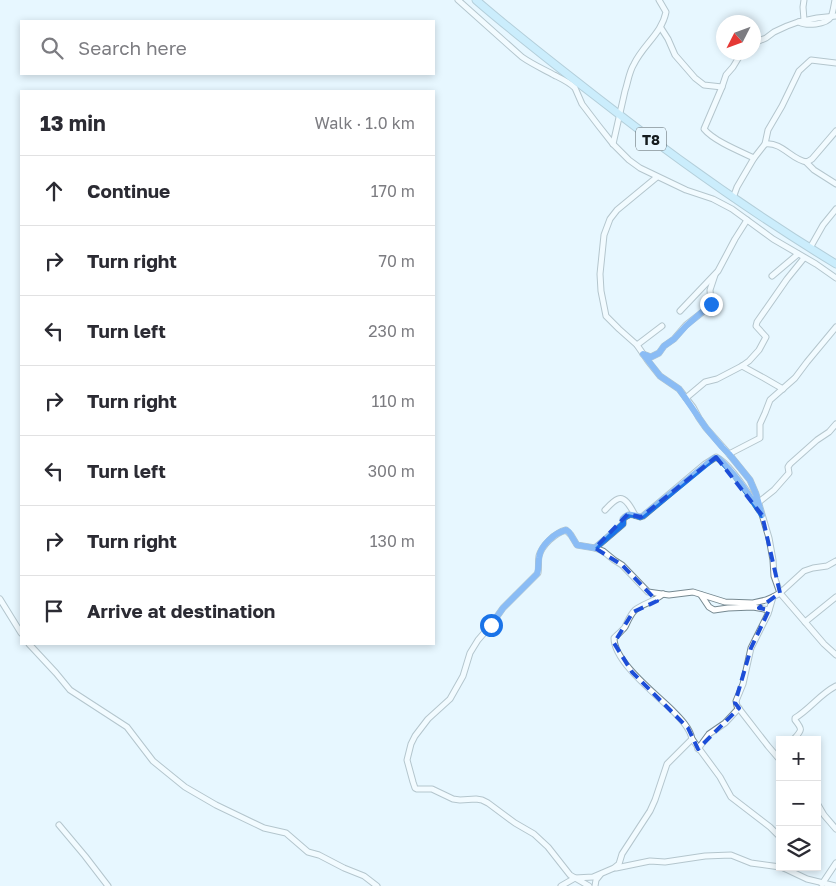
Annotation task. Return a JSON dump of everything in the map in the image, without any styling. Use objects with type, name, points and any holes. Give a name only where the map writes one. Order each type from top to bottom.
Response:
[{"type":"highway","name":"T8","points":[[476,0],[541,55],[619,115],[733,198],[836,264]]},
{"type":"street","points":[[458,0],[522,57],[573,86],[582,104],[628,160],[657,177],[713,199],[732,209],[773,239],[836,278]]},
{"type":"street","points":[[613,144],[631,69],[639,54],[661,28],[666,12],[658,0]]},
{"type":"street","points":[[801,21],[804,0]]},
{"type":"street","points":[[761,40],[774,32],[801,21],[833,17],[835,0]]},
{"type":"street","points":[[661,28],[675,55],[695,78],[704,85],[722,87]]},
{"type":"street","points":[[737,60],[726,75],[704,129],[725,144],[754,158]]},
{"type":"street","points":[[733,198],[754,158],[765,144],[768,130],[800,70],[811,60],[836,63]]},
{"type":"street","points":[[806,162],[812,159],[836,131]]},
{"type":"street","points":[[765,144],[771,143],[779,146],[801,161],[806,162],[814,170],[836,184]]},
{"type":"street","points":[[657,177],[613,214],[604,235],[600,274],[606,316],[637,345],[660,376],[678,388],[706,428],[750,480],[759,502],[774,560],[774,576],[780,593],[824,644],[836,655]]},
{"type":"street","points":[[810,248],[823,225],[836,209]]},
{"type":"street","points":[[680,311],[719,270],[746,220]]},
{"type":"street","points":[[772,276],[798,254]]},
{"type":"street","points":[[686,398],[706,381],[717,379],[742,366],[755,354],[766,338],[756,326],[757,322],[786,279],[804,258]]},
{"type":"street","points":[[643,354],[651,357],[658,354],[664,346],[709,307],[711,303],[710,290],[715,275]]},
{"type":"street","points":[[637,345],[662,326]]},
{"type":"street","points":[[729,454],[760,438],[760,424],[768,402],[795,378],[836,327]]},
{"type":"street","points":[[742,366],[783,389]]},
{"type":"street","points":[[759,502],[774,490],[788,473],[790,464],[836,424]]},
{"type":"street","points":[[595,548],[623,524],[623,519],[627,515],[643,516],[716,457],[722,461],[762,515]]},
{"type":"street","points":[[605,510],[620,498],[631,507],[635,515]]},
{"type":"street","points":[[589,886],[570,875],[548,847],[534,834],[488,803],[476,799],[457,800],[432,789],[415,788],[407,760],[411,744],[419,730],[447,702],[463,676],[470,653],[478,640],[503,608],[538,573],[542,548],[556,534],[566,530],[577,545],[603,551],[622,565],[645,590],[668,595],[689,592],[725,602],[753,603],[773,597],[804,571],[827,566],[836,561]]},
{"type":"street","points":[[662,594],[655,601],[641,606],[633,612],[625,626],[614,638],[614,643],[620,657],[632,672],[688,728],[698,749],[720,777],[731,797],[776,833]]},
{"type":"street","points":[[701,595],[714,610],[755,607],[770,610]]},
{"type":"street","points":[[773,597],[770,610],[751,648],[743,684],[736,701],[739,708],[776,755]]},
{"type":"street","points":[[805,622],[836,597]]},
{"type":"street","points":[[0,599],[20,631]]},
{"type":"street","points":[[31,645],[70,690],[127,727],[153,761],[185,787],[216,805],[264,828],[286,833],[308,852],[319,855],[364,876],[377,886]]},
{"type":"street","points":[[796,736],[801,729],[795,718],[807,710],[823,694],[836,686]]},
{"type":"street","points":[[698,749],[709,734],[725,723],[739,708]]},
{"type":"street","points":[[614,868],[619,864],[622,854],[650,811],[667,764],[692,739]]},
{"type":"street","points":[[821,810],[836,829]]},
{"type":"street","points":[[59,825],[86,856],[108,886]]},
{"type":"street","points":[[561,886],[575,878],[593,877],[614,868],[654,861],[665,862],[705,856],[731,855],[751,863],[776,866]]},
{"type":"street","points":[[821,884],[836,863]]},
{"type":"street","points":[[790,871],[821,884],[836,886]]},
{"type":"street","points":[[595,886],[600,874]]},
{"type":"highlighted area","points":[[716,457],[762,515],[780,593],[759,608],[769,610],[751,648],[735,703],[739,708],[698,749],[688,728],[632,672],[614,643],[633,612],[657,601],[622,565],[595,548],[628,514],[641,517]]},
{"type":"route","points":[[491,625],[503,608],[537,574],[540,552],[556,534],[566,530],[577,545],[595,548],[623,524],[623,519],[627,515],[643,516],[714,458],[722,461],[745,489],[762,515],[750,480],[706,428],[679,389],[660,376],[643,354],[651,357],[658,354],[664,346],[711,304]]}]
